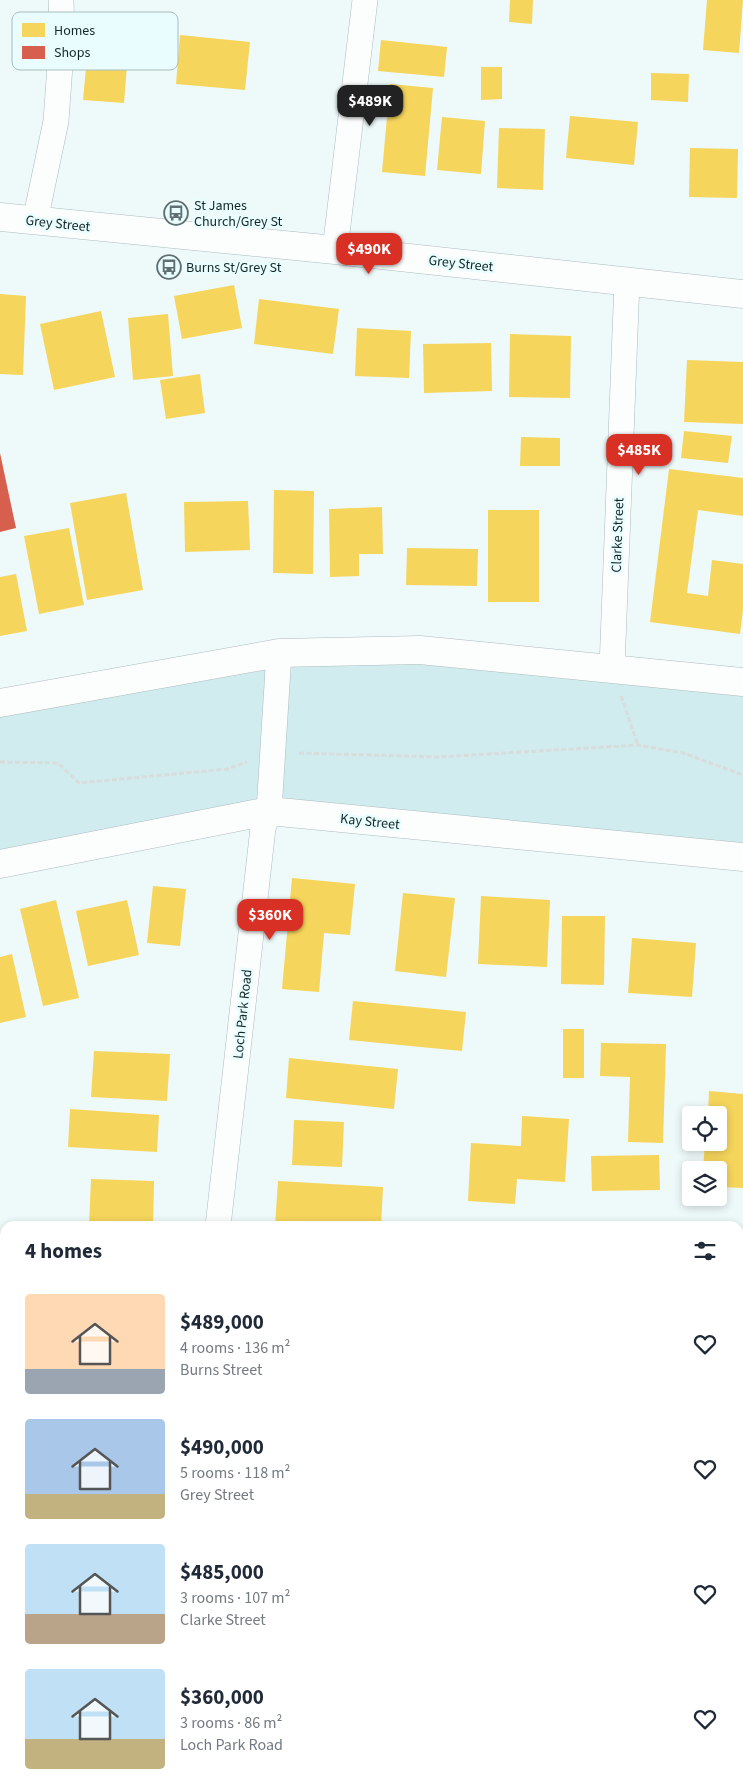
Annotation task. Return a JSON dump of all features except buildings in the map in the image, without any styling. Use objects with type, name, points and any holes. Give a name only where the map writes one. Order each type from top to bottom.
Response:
[{"type":"street","points":[[335,250],[365,0]]},
{"type":"street","points":[[35,221],[56,121],[60,70]]},
{"type":"street","name":"Grey Street","points":[[0,217],[335,250],[743,294]]},
{"type":"street","name":"Clarke Street","points":[[612,668],[627,281]]},
{"type":"street","points":[[0,703],[279,653],[420,650],[743,682]]},
{"type":"street","name":"Loch Park Road","points":[[219,1221],[263,828],[269,811],[279,653]]},
{"type":"street","name":"Kay Street","points":[[0,864],[269,811],[743,857]]},
{"type":"path","points":[[612,668],[638,745]]},
{"type":"path","points":[[0,762],[58,763],[78,783],[227,769],[272,752],[439,757],[638,745],[683,753],[743,774]]},
{"type":"shaded area","points":[[279,653],[743,682],[743,857],[269,811],[0,864],[0,709]]},
{"type":"place","name":"St James Church/Grey St","points":[[176,213]]},
{"type":"place","name":"Burns St/Grey St","points":[[169,267]]}]
